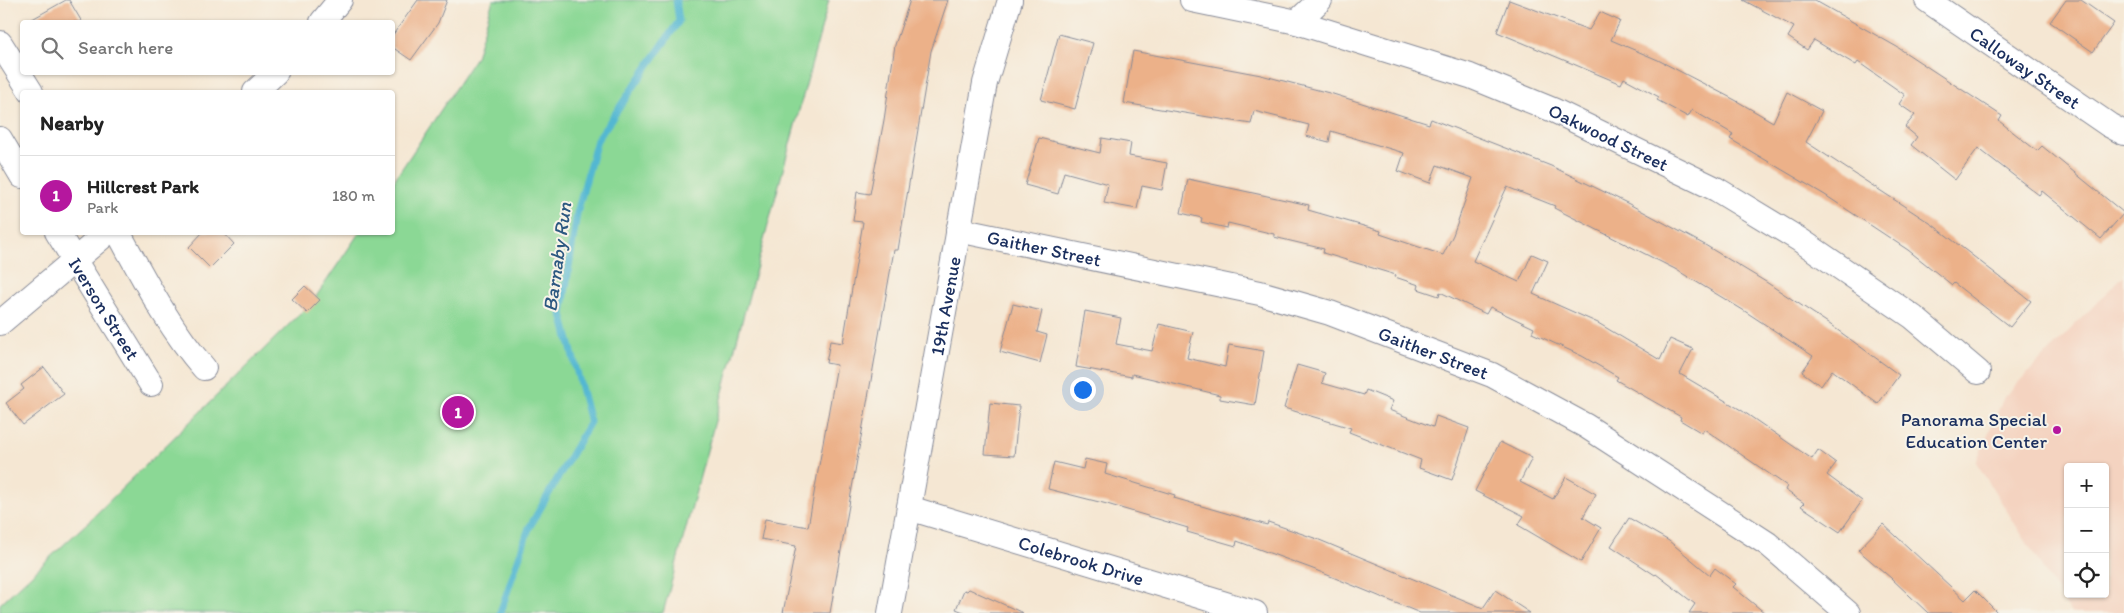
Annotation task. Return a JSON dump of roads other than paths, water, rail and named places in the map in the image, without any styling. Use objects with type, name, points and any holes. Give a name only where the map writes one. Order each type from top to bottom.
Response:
[{"type":"street","points":[[324,20],[340,0]]},
{"type":"street","name":"19th Avenue","points":[[890,613],[984,83],[1010,0]]},
{"type":"street","name":"Oakwood Street","points":[[1192,0],[1297,22],[1470,76],[1553,110],[1716,189],[1800,240],[1913,317],[1978,372]]},
{"type":"street","points":[[1297,22],[1320,0]]},
{"type":"street","name":"Calloway Street","points":[[1927,0],[2109,125],[2124,133]]},
{"type":"street","points":[[0,43],[20,75]]},
{"type":"street","points":[[20,75],[30,90]]},
{"type":"street","points":[[257,90],[273,75]]},
{"type":"street","points":[[0,139],[20,173]]},
{"type":"street","name":"Gaither Street","points":[[958,230],[1260,293],[1330,313],[1492,375],[1586,426],[1768,544],[1848,613]]},
{"type":"street","name":"Iverson Street","points":[[59,235],[150,384]]},
{"type":"street","points":[[0,323],[104,235]]},
{"type":"street","points":[[120,235],[152,294],[188,350],[204,368]]},
{"type":"street","name":"Colebrook Drive","points":[[908,508],[1255,613]]},
{"type":"waterway","name":"Barnaby Run","points":[[500,613],[529,528],[590,422],[562,314],[577,213],[597,140],[679,21],[676,0]]},
{"type":"place","name":"Hillcrest Park","points":[[458,412]]},
{"type":"place","name":"Panorama Special Education Center","points":[[2057,430]]}]
